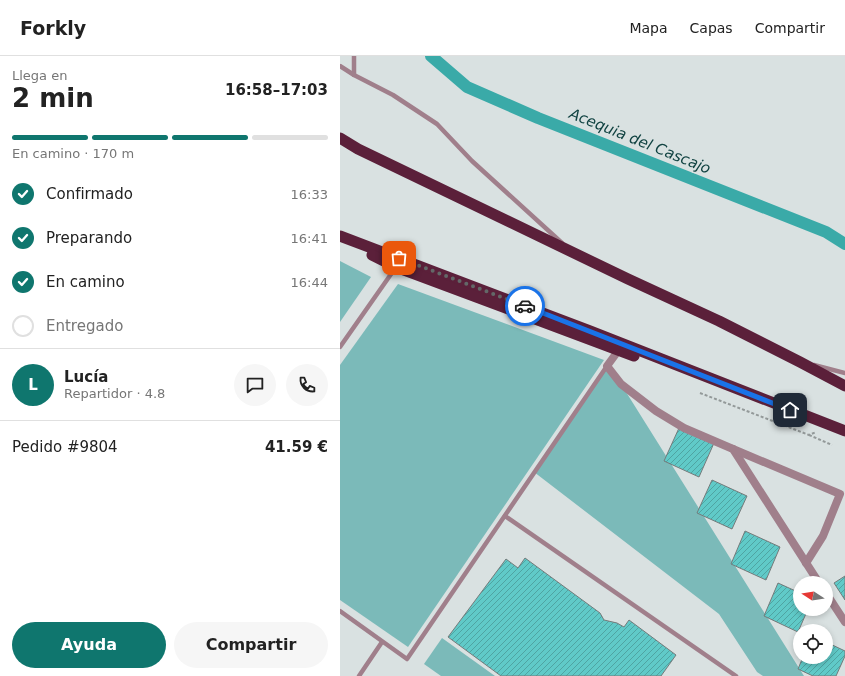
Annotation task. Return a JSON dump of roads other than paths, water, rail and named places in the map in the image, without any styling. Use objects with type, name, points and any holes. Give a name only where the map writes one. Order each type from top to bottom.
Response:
[{"type":"highway","points":[[340,138],[358,149],[719,321],[845,386]]},
{"type":"highway","points":[[340,236],[590,331],[845,431]]},
{"type":"highway","points":[[340,240],[396,267],[618,351],[720,383]]},
{"type":"street","points":[[618,351],[607,366],[621,384],[662,414],[684,428],[843,495],[823,536],[806,563]]},
{"type":"street","points":[[733,449],[814,576]]},
{"type":"street","points":[[833,604],[845,622]]},
{"type":"lane","points":[[354,56],[354,75]]},
{"type":"lane","points":[[340,66],[393,95],[437,124],[472,161],[546,229],[576,254]]},
{"type":"lane","points":[[340,347],[396,267]]},
{"type":"lane","points":[[800,362],[845,373]]},
{"type":"lane","points":[[340,611],[407,659],[607,366]]},
{"type":"lane","points":[[505,516],[736,676]]},
{"type":"lane","points":[[359,676],[382,642]]},
{"type":"waterway","name":"Acequia del Cascajo","points":[[431,56],[467,87],[538,118],[826,232],[845,244]]}]
